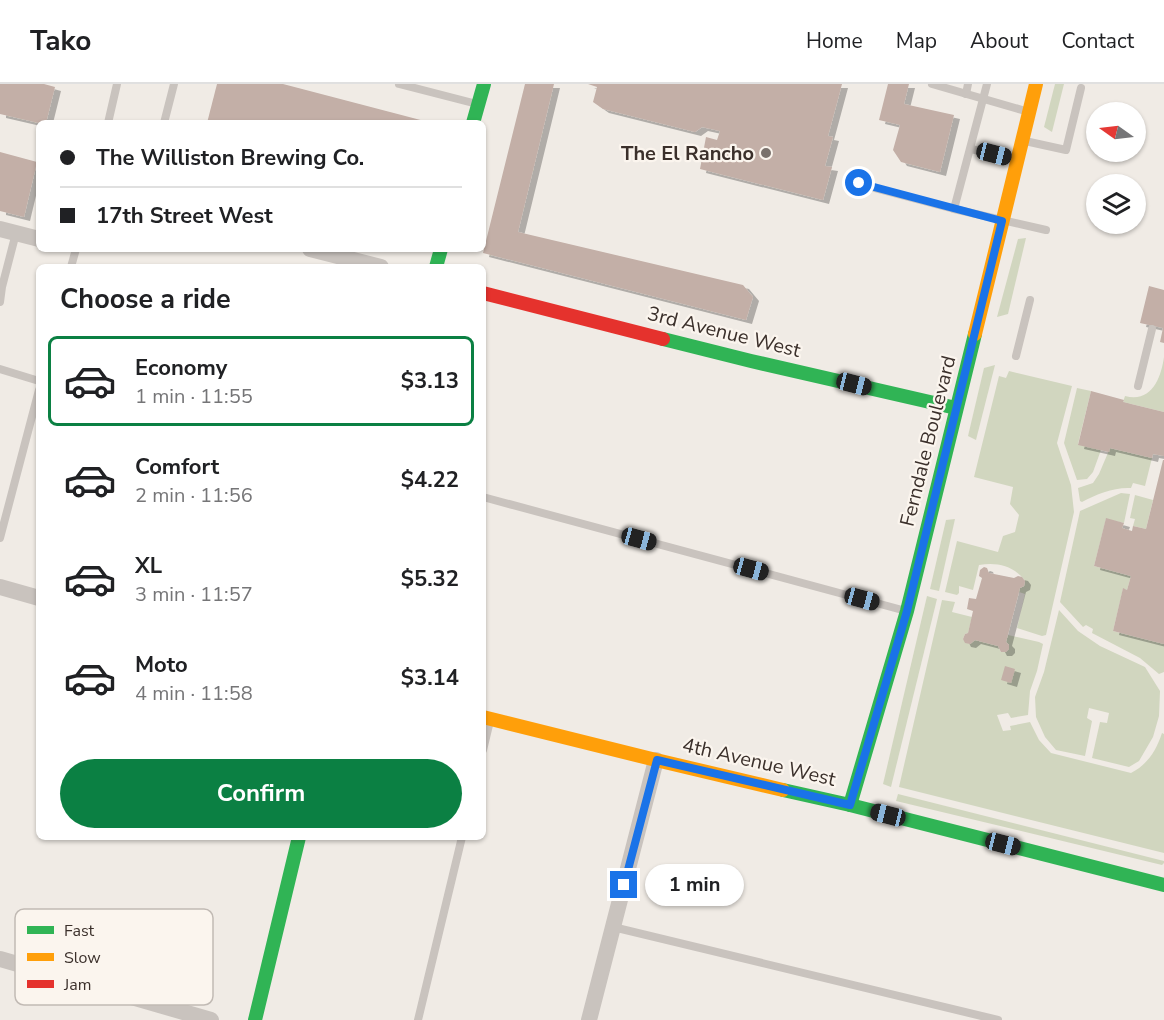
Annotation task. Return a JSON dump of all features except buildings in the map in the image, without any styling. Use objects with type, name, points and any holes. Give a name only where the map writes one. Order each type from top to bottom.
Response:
[{"type":"street","points":[[474,120],[484,84]]},
{"type":"street","name":"Ferndale Boulevard","points":[[850,805],[907,611],[1036,84]]},
{"type":"street","points":[[8,231],[36,237]]},
{"type":"street","points":[[322,252],[369,264]]},
{"type":"street","name":"3rd Avenue West","points":[[486,294],[751,361],[956,408]]},
{"type":"street","points":[[0,587],[36,597]]},
{"type":"street","name":"4th Avenue West","points":[[487,718],[850,805],[1164,885]]},
{"type":"street","points":[[589,1020],[657,760]]},
{"type":"street","points":[[255,1020],[297,840]]},
{"type":"street","points":[[0,958],[15,962]]},
{"type":"street","points":[[160,1005],[211,1020]]},
{"type":"lane","points":[[109,120],[117,84]]},
{"type":"lane","points":[[165,120],[174,84]]},
{"type":"lane","points":[[399,84],[478,105]]},
{"type":"lane","points":[[934,84],[1029,112]]},
{"type":"lane","points":[[966,94],[968,84]]},
{"type":"lane","points":[[954,209],[987,84]]},
{"type":"lane","points":[[1022,140],[1066,150],[1081,88]]},
{"type":"lane","points":[[970,149],[1017,160]]},
{"type":"lane","points":[[859,183],[954,209],[1046,230]]},
{"type":"lane","points":[[0,302],[8,231]]},
{"type":"lane","points":[[1017,356],[1030,300]]},
{"type":"lane","points":[[1138,386],[1152,329]]},
{"type":"lane","points":[[0,369],[36,380]]},
{"type":"lane","points":[[0,538],[36,401]]},
{"type":"lane","points":[[486,499],[907,611]]},
{"type":"lane","points":[[418,1020],[461,840]]},
{"type":"lane","points":[[613,927],[998,1020]]},
{"type":"green space","points":[[1055,84],[1064,84],[1052,132],[1044,127]]},
{"type":"green space","points":[[1026,238],[1008,314],[997,317],[1018,239]]},
{"type":"green space","points":[[1164,357],[1164,412],[1123,402],[1125,396],[1142,396],[1154,387]]},
{"type":"green space","points":[[995,365],[976,440],[968,436],[984,368]]},
{"type":"green space","points":[[1009,371],[1072,386],[1057,443],[1071,485],[1074,512],[1046,635],[1042,636],[1017,628],[1025,594],[1019,592],[1025,581],[1005,566],[979,565],[973,590],[959,586],[957,595],[945,592],[957,541],[998,552],[1003,536],[1015,532],[1019,515],[1010,504],[1013,487],[974,477],[999,376],[1006,378]]},
{"type":"green space","points":[[1077,388],[1091,391],[1078,444],[1101,450],[1093,472],[1087,479],[1077,480],[1064,443]]},
{"type":"green space","points":[[1110,448],[1152,458],[1145,486],[1133,483],[1131,488],[1112,490],[1080,501],[1078,488],[1093,483]]},
{"type":"green space","points":[[1121,493],[1130,494],[1124,523],[1106,519],[1094,566],[1131,576],[1127,590],[1123,589],[1113,631],[1164,644],[1164,672],[1159,674],[1140,658],[1092,633],[1093,629],[1086,625],[1083,627],[1060,602],[1080,511]]},
{"type":"green space","points":[[1135,495],[1153,500],[1146,529],[1133,526],[1135,519],[1130,518]]},
{"type":"green space","points":[[955,519],[939,591],[930,589],[946,520]]},
{"type":"green space","points":[[927,596],[937,599],[891,787],[883,784]]},
{"type":"green space","points":[[942,600],[955,602],[952,612],[972,617],[968,633],[963,639],[970,644],[975,640],[998,646],[1001,652],[1005,652],[1009,648],[1006,642],[1008,635],[1043,644],[1030,691],[1028,715],[1011,718],[1008,713],[997,715],[1003,731],[1011,730],[1010,726],[1030,722],[1039,740],[1051,753],[1131,773],[1147,761],[1162,733],[1164,734],[1164,853],[899,787]]},
{"type":"green space","points":[[1059,610],[1078,631],[1100,646],[1145,667],[1160,691],[1159,716],[1153,737],[1139,761],[1129,767],[1092,758],[1100,722],[1107,723],[1109,713],[1089,708],[1087,718],[1092,721],[1085,756],[1056,750],[1045,737],[1036,717],[1035,697],[1044,672]]},
{"type":"green space","points":[[898,794],[1164,861],[1164,863],[1162,865],[896,801]]},
{"type":"traffic: fast","points":[[474,120],[484,84]]},
{"type":"traffic: fast","points":[[437,264],[440,252]]},
{"type":"traffic: fast","points":[[850,805],[907,611],[975,334]]},
{"type":"traffic: fast","points":[[663,339],[956,408]]},
{"type":"traffic: fast","points":[[783,790],[1164,885]]},
{"type":"traffic: fast","points":[[255,1020],[298,840]]},
{"type":"traffic: slow","points":[[975,334],[1036,84]]},
{"type":"traffic: slow","points":[[486,718],[783,790]]},
{"type":"traffic: jam","points":[[486,294],[663,339]]},
{"type":"place","name":"The El Rancho","points":[[766,153]]},
{"type":"route","points":[[624,885],[657,760],[850,805],[907,611],[1002,221],[859,183]]}]
